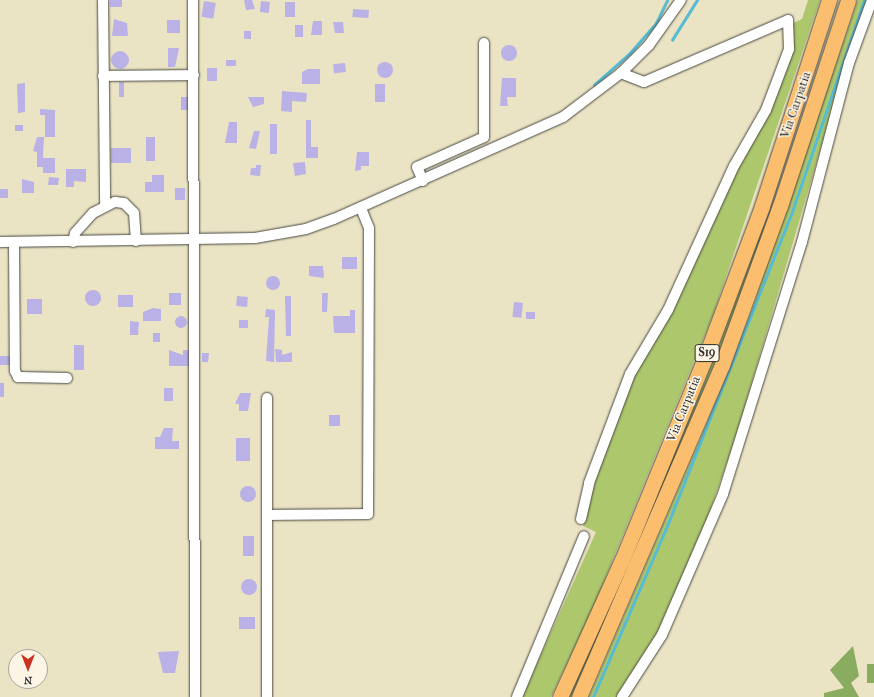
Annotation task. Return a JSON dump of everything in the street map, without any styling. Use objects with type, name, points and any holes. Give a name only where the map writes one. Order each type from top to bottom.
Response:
[{"type":"highway","name":"Via Carpatia","points":[[560,697],[622,560],[705,358],[762,206],[829,0]]},
{"type":"highway","name":"Via Carpatia","points":[[579,697],[722,365],[780,206],[848,0]]},
{"type":"street","points":[[103,0],[105,205]]},
{"type":"street","points":[[193,0],[195,697]]},
{"type":"street","points":[[0,242],[194,241],[281,235],[361,208],[563,117],[621,72],[649,45],[681,0]]},
{"type":"street","points":[[622,697],[662,636],[723,494],[802,242],[849,63],[872,0]]},
{"type":"street","points":[[581,519],[589,483],[630,374],[668,310],[734,166],[766,110],[789,50],[788,20],[644,82],[621,72]]},
{"type":"street","points":[[423,181],[417,167],[484,137],[484,43]]},
{"type":"street","points":[[103,76],[194,75]]},
{"type":"street","points":[[73,242],[75,233],[105,205],[124,203],[131,207],[136,241]]},
{"type":"street","points":[[267,515],[368,514],[369,228],[361,208]]},
{"type":"street","points":[[14,242],[15,371],[18,377],[67,378]]},
{"type":"street","points":[[267,398],[267,697]]},
{"type":"street","points":[[517,697],[584,536]]},
{"type":"green space","points":[[808,0],[820,0],[713,315],[593,608],[551,697],[522,697],[596,532],[583,526],[589,490],[633,374],[791,48],[793,23],[802,19]]},
{"type":"green space","points":[[858,0],[870,0],[821,147],[736,436],[697,548],[653,643],[619,697],[589,697],[737,353]]},
{"type":"green space","points":[[761,226],[765,228],[716,362],[572,697],[568,697],[622,580],[711,363]]},
{"type":"green space","points":[[853,646],[859,676],[851,683],[859,697],[824,697],[824,693],[844,688],[830,670]]},
{"type":"green space","points":[[867,664],[874,664],[874,683],[867,683]]},
{"type":"building","points":[[110,0],[122,0],[122,7],[110,7]]},
{"type":"building","points":[[244,0],[252,0],[255,9],[246,10]]},
{"type":"building","points":[[204,1],[216,3],[213,19],[201,17]]},
{"type":"building","points":[[261,1],[270,2],[269,13],[260,12]]},
{"type":"building","points":[[285,2],[295,2],[295,17],[285,17]]},
{"type":"building","points":[[353,9],[369,10],[368,18],[352,17]]},
{"type":"building","points":[[114,19],[127,23],[128,36],[112,36]]},
{"type":"building","points":[[167,20],[180,20],[180,33],[167,33]]},
{"type":"building","points":[[313,21],[322,21],[322,35],[311,35]]},
{"type":"building","points":[[333,22],[343,22],[344,33],[335,33]]},
{"type":"building","points":[[295,25],[303,25],[303,37],[295,37]]},
{"type":"building","points":[[244,31],[251,31],[251,39],[244,39]]},
{"type":"building","points":[[506,45],[512,45],[517,50],[515,59],[512,61],[506,61],[501,56],[501,50]]},
{"type":"building","points":[[168,48],[179,48],[175,67],[168,67]]},
{"type":"building","points":[[120,51],[126,54],[129,60],[126,66],[120,69],[114,66],[111,60],[114,54]]},
{"type":"building","points":[[226,60],[236,60],[236,66],[226,66]]},
{"type":"building","points":[[385,62],[391,64],[393,70],[391,76],[385,78],[379,76],[377,70],[379,64]]},
{"type":"building","points":[[345,63],[346,72],[334,73],[333,64]]},
{"type":"building","points":[[207,68],[217,68],[217,81],[207,81]]},
{"type":"building","points":[[308,69],[320,69],[320,84],[302,84],[302,72]]},
{"type":"building","points":[[502,78],[516,78],[516,97],[507,97],[508,106],[500,106]]},
{"type":"building","points":[[119,82],[124,82],[124,97],[119,97]]},
{"type":"building","points":[[25,83],[25,112],[18,113],[17,84]]},
{"type":"building","points":[[375,84],[385,84],[385,102],[375,102]]},
{"type":"building","points":[[282,91],[307,93],[306,102],[292,101],[292,112],[281,111]]},
{"type":"building","points":[[181,97],[188,97],[188,110],[181,110]]},
{"type":"building","points":[[248,97],[264,97],[264,104],[253,107]]},
{"type":"building","points":[[40,109],[55,110],[55,137],[45,137],[45,115],[40,115]]},
{"type":"building","points":[[306,120],[311,120],[311,147],[318,147],[318,158],[306,158]]},
{"type":"building","points":[[229,122],[237,122],[237,143],[225,143]]},
{"type":"building","points":[[270,124],[277,124],[277,154],[270,154]]},
{"type":"building","points":[[15,125],[23,125],[23,131],[15,131]]},
{"type":"building","points":[[254,131],[260,131],[256,149],[249,148]]},
{"type":"building","points":[[37,137],[44,137],[43,158],[55,158],[55,173],[43,173],[43,167],[37,167],[37,152],[33,151]]},
{"type":"building","points":[[146,137],[155,137],[155,161],[146,161]]},
{"type":"building","points":[[111,148],[131,148],[131,163],[111,163]]},
{"type":"building","points":[[357,152],[369,152],[369,166],[361,166],[361,170],[355,171]]},
{"type":"building","points":[[305,162],[306,174],[295,176],[293,163]]},
{"type":"building","points":[[256,165],[261,165],[260,176],[250,175],[251,168],[256,168]]},
{"type":"building","points":[[66,169],[86,169],[86,182],[74,181],[74,187],[66,187]]},
{"type":"building","points":[[152,175],[164,175],[164,192],[145,192],[145,182],[152,182]]},
{"type":"building","points":[[49,177],[59,178],[58,185],[48,185]]},
{"type":"building","points":[[22,179],[34,182],[34,193],[22,193]]},
{"type":"building","points":[[175,188],[185,188],[185,200],[175,200]]},
{"type":"building","points":[[0,189],[8,189],[8,198],[0,198]]},
{"type":"building","points":[[342,257],[357,257],[357,269],[342,269]]},
{"type":"building","points":[[309,266],[323,266],[324,278],[309,276]]},
{"type":"building","points":[[270,276],[276,276],[280,280],[280,286],[276,290],[270,290],[266,286],[266,280]]},
{"type":"building","points":[[90,290],[96,290],[101,295],[99,304],[96,306],[90,306],[85,301],[85,295]]},
{"type":"building","points":[[169,293],[181,293],[181,305],[169,305]]},
{"type":"building","points":[[322,293],[328,293],[327,312],[322,312]]},
{"type":"building","points":[[118,295],[133,295],[133,307],[118,307]]},
{"type":"building","points":[[237,296],[248,297],[247,307],[236,306]]},
{"type":"building","points":[[285,296],[291,296],[291,336],[286,336]]},
{"type":"building","points":[[27,299],[42,299],[42,314],[27,314]]},
{"type":"building","points":[[514,302],[523,303],[521,318],[512,317]]},
{"type":"building","points":[[153,308],[161,309],[161,321],[143,321],[143,312]]},
{"type":"building","points":[[266,309],[275,310],[274,362],[266,361],[269,317],[265,317]]},
{"type":"building","points":[[350,310],[355,310],[355,333],[334,333],[333,316],[350,316]]},
{"type":"building","points":[[526,312],[535,312],[535,319],[526,319]]},
{"type":"building","points":[[179,316],[183,316],[187,322],[183,328],[179,328],[175,324],[175,320]]},
{"type":"building","points":[[239,320],[248,320],[248,328],[239,328]]},
{"type":"building","points":[[130,321],[139,322],[138,335],[130,335]]},
{"type":"building","points":[[153,333],[160,333],[160,342],[153,342]]},
{"type":"building","points":[[74,345],[84,345],[84,370],[74,370]]},
{"type":"building","points":[[275,349],[282,350],[282,355],[292,352],[292,362],[276,362]]},
{"type":"building","points":[[169,350],[183,355],[183,350],[189,350],[189,366],[169,366]]},
{"type":"building","points":[[202,353],[209,353],[208,362],[202,362]]},
{"type":"building","points":[[0,356],[11,356],[11,365],[0,365]]},
{"type":"building","points":[[0,383],[4,383],[4,397],[0,397]]},
{"type":"building","points":[[164,388],[173,388],[173,401],[164,401]]},
{"type":"building","points":[[240,393],[251,393],[248,411],[239,411],[239,404],[235,404]]},
{"type":"building","points":[[329,415],[340,415],[340,426],[329,426]]},
{"type":"building","points":[[164,428],[173,428],[172,441],[179,441],[179,449],[155,449],[155,437],[160,437]]},
{"type":"building","points":[[236,438],[250,438],[250,461],[236,461]]},
{"type":"building","points":[[248,486],[255,491],[256,494],[251,501],[248,502],[241,497],[240,494],[245,487]]},
{"type":"building","points":[[243,536],[254,536],[254,556],[243,556]]},
{"type":"building","points":[[246,579],[252,579],[257,584],[255,593],[252,595],[246,595],[241,590],[241,584]]},
{"type":"building","points":[[239,617],[255,617],[255,629],[239,629]]},
{"type":"building","points":[[179,651],[175,673],[163,673],[158,652]]},
{"type":"waterway","points":[[594,85],[629,54],[656,23],[667,0]]},
{"type":"waterway","points":[[672,40],[697,0]]},
{"type":"waterway","points":[[593,697],[665,531],[793,209],[864,0]]}]
